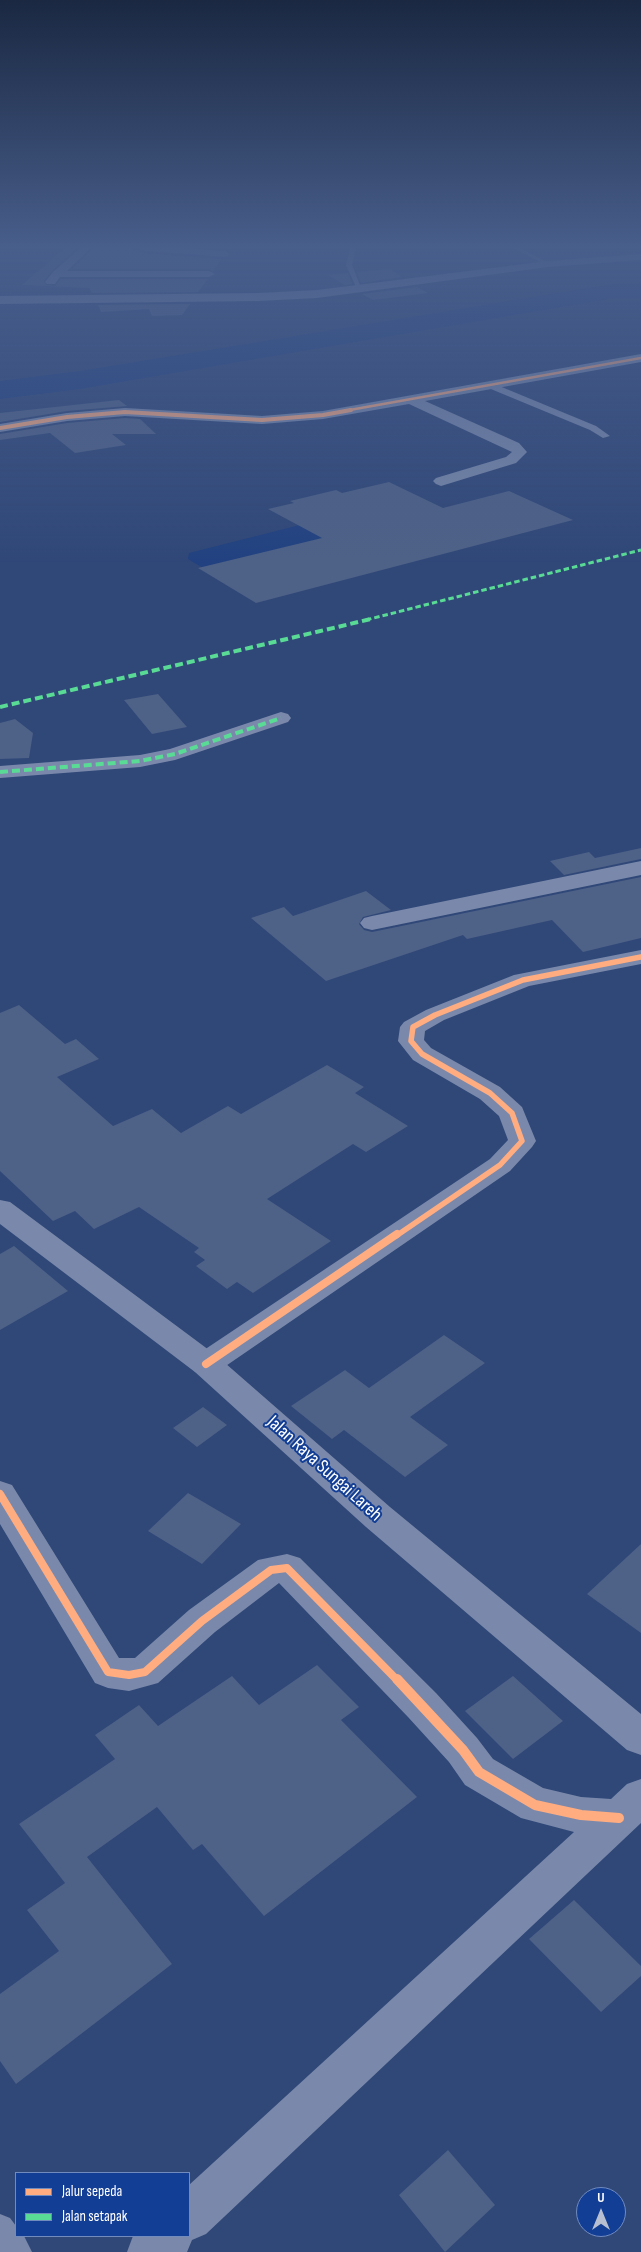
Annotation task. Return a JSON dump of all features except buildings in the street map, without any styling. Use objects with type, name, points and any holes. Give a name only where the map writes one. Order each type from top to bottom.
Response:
[{"type":"street","points":[[0,428],[67,417],[125,412],[262,420],[300,418],[363,410],[641,358]]},
{"type":"street","points":[[412,400],[514,446],[520,452],[511,460],[441,481]]},
{"type":"street","points":[[0,772],[140,760],[175,754],[281,718]]},
{"type":"street","points":[[372,923],[641,868]]},
{"type":"street","points":[[206,1364],[500,1165],[522,1142],[512,1113],[490,1093],[422,1054],[411,1041],[413,1027],[435,1015],[523,980],[641,957]]},
{"type":"street","name":"Jalan Raya Sungai Lareh","points":[[0,1209],[206,1364],[378,1517],[641,1738]]},
{"type":"street","points":[[0,1494],[108,1672],[129,1675],[145,1672],[202,1621],[271,1570],[288,1568],[422,1705],[463,1750],[479,1772],[535,1805],[581,1815],[630,1808]]},
{"type":"street","points":[[190,2216],[630,1808]]},
{"type":"street","points":[[151,2252],[168,2237]]},
{"type":"lane","points":[[489,385],[593,428],[606,436]]},
{"type":"lane","points":[[0,2228],[18,2252]]},
{"type":"water","points":[[304,524],[337,536],[244,592],[188,559],[189,553]]},
{"type":"waterway","points":[[0,390],[80,380],[241,353]]},
{"type":"marked path","points":[[0,707],[444,602],[593,561],[641,550]]},
{"type":"marked path","points":[[0,772],[140,761],[175,754],[281,718]]},
{"type":"cycle path","points":[[0,428],[67,417],[125,412],[262,420],[323,415],[641,358]]},
{"type":"cycle path","points":[[206,1364],[500,1165],[522,1141],[512,1113],[490,1093],[422,1054],[411,1041],[413,1027],[435,1015],[523,980],[641,957]]},
{"type":"cycle path","points":[[0,1494],[108,1672],[129,1675],[145,1672],[202,1621],[271,1570],[287,1568],[422,1705],[463,1750],[479,1772],[535,1805],[581,1815],[619,1818]]}]
